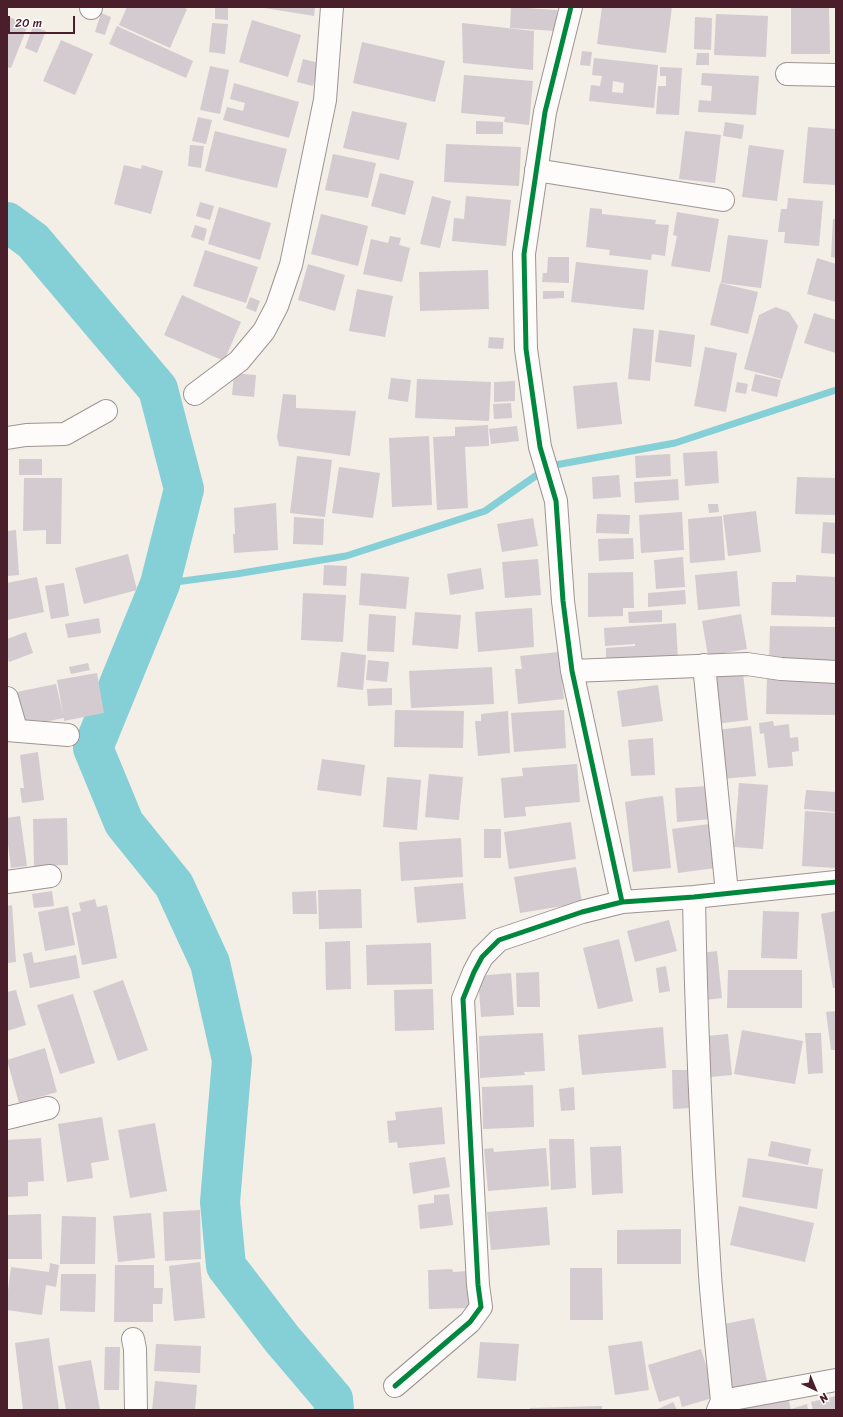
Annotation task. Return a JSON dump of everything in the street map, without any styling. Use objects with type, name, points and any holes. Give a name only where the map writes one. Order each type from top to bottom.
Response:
[{"type":"street","points":[[195,394],[239,361],[264,331],[277,306],[291,265],[325,100],[332,7]]},
{"type":"street","points":[[571,7],[545,112],[524,254],[526,349],[540,447],[556,501],[563,601],[572,671],[622,902]]},
{"type":"street","points":[[787,74],[836,75]]},
{"type":"street","points":[[536,170],[723,200]]},
{"type":"street","points":[[7,438],[26,435],[65,434],[106,411]]},
{"type":"street","points":[[572,671],[747,664],[781,669],[836,672]]},
{"type":"street","points":[[704,665],[727,893]]},
{"type":"street","points":[[7,698],[11,730],[68,735]]},
{"type":"street","points":[[7,882],[50,876]]},
{"type":"street","points":[[395,1386],[470,1322],[481,1306],[478,1285],[463,999],[482,957],[499,940],[582,912],[622,902],[694,897],[836,882]]},
{"type":"street","points":[[694,897],[701,1116],[710,1276],[720,1406],[836,1380]]},
{"type":"street","points":[[7,1118],[48,1108]]},
{"type":"street","points":[[133,1339],[135,1349],[136,1410]]},
{"type":"building","points":[[127,7],[182,7],[187,9],[170,48],[119,25]]},
{"type":"building","points":[[215,7],[228,8],[228,20],[215,19]]},
{"type":"building","points":[[258,7],[315,7],[314,16]]},
{"type":"building","points":[[511,7],[557,10],[556,31],[510,28]]},
{"type":"building","points":[[602,7],[672,7],[666,53],[597,44]]},
{"type":"building","points":[[791,7],[829,7],[830,54],[791,54]]},
{"type":"building","points":[[101,13],[111,17],[105,35],[95,32]]},
{"type":"building","points":[[716,14],[768,16],[766,57],[714,55]]},
{"type":"building","points":[[7,16],[28,25],[11,68],[7,67]]},
{"type":"building","points":[[695,17],[712,18],[711,50],[694,49]]},
{"type":"building","points":[[252,20],[301,35],[288,77],[239,62]]},
{"type":"building","points":[[212,23],[228,24],[225,54],[209,52]]},
{"type":"building","points":[[462,23],[534,31],[533,70],[463,63]]},
{"type":"building","points":[[33,26],[46,31],[37,53],[25,48]]},
{"type":"building","points":[[117,26],[193,61],[186,78],[109,44]]},
{"type":"building","points":[[61,40],[93,54],[75,95],[43,81]]},
{"type":"building","points":[[362,42],[445,61],[435,102],[353,83]]},
{"type":"building","points":[[582,51],[592,52],[590,66],[580,65]]},
{"type":"building","points":[[697,53],[709,53],[709,65],[696,65]]},
{"type":"building","points":[[594,58],[658,65],[654,108],[589,101],[591,85],[600,86],[602,76],[592,75]],"holes":[[[613,81],[624,83],[623,93],[612,92]]]},
{"type":"building","points":[[303,59],[319,63],[313,86],[297,82]]},
{"type":"building","points":[[210,66],[229,70],[220,114],[200,110]]},
{"type":"building","points":[[660,67],[682,68],[679,115],[656,114],[658,86],[666,86],[666,76],[660,76]]},
{"type":"building","points":[[702,73],[759,76],[756,115],[698,112],[699,100],[711,101],[712,86],[701,85]]},
{"type":"building","points":[[464,75],[533,81],[529,125],[504,122],[505,117],[461,113]]},
{"type":"building","points":[[234,83],[299,102],[289,138],[223,120],[227,107],[243,111],[245,103],[230,99]]},
{"type":"building","points":[[352,111],[407,123],[399,160],[343,148]]},
{"type":"building","points":[[198,117],[212,120],[206,144],[192,141]]},
{"type":"building","points":[[476,121],[503,122],[503,134],[476,134]]},
{"type":"building","points":[[725,122],[744,125],[742,139],[723,136]]},
{"type":"building","points":[[808,127],[836,129],[836,185],[803,183]]},
{"type":"building","points":[[215,131],[287,149],[277,188],[205,171]]},
{"type":"building","points":[[685,131],[721,135],[715,183],[679,179]]},
{"type":"building","points":[[446,144],[521,147],[519,186],[444,182]]},
{"type":"building","points":[[190,145],[204,146],[201,168],[188,166]]},
{"type":"building","points":[[749,145],[784,150],[777,201],[742,197]]},
{"type":"building","points":[[333,154],[376,163],[368,198],[325,190]]},
{"type":"building","points":[[124,165],[141,169],[142,165],[163,171],[151,214],[114,204]]},
{"type":"building","points":[[380,173],[414,181],[405,215],[371,206]]},
{"type":"building","points":[[432,196],[451,201],[440,248],[420,244]]},
{"type":"building","points":[[466,196],[511,200],[506,246],[452,241],[454,218],[464,219]]},
{"type":"building","points":[[788,198],[823,201],[819,246],[784,243],[785,232],[778,232],[781,209],[787,209]]},
{"type":"building","points":[[200,202],[214,206],[210,220],[196,216]]},
{"type":"building","points":[[219,207],[271,223],[260,260],[208,244]]},
{"type":"building","points":[[590,208],[602,209],[602,214],[656,220],[655,224],[669,225],[665,256],[652,254],[651,260],[609,255],[610,250],[586,247]]},
{"type":"building","points":[[677,212],[719,219],[710,272],[671,266],[677,236],[673,235]]},
{"type":"building","points":[[321,214],[368,226],[358,266],[311,254]]},
{"type":"building","points":[[833,219],[836,219],[836,258],[831,257]]},
{"type":"building","points":[[195,225],[207,229],[204,241],[191,237]]},
{"type":"building","points":[[728,235],[768,240],[761,288],[721,283]]},
{"type":"building","points":[[390,236],[401,238],[399,245],[410,248],[402,282],[363,274],[371,239],[388,243]]},
{"type":"building","points":[[205,250],[258,267],[246,303],[193,286]]},
{"type":"building","points":[[548,257],[569,257],[569,283],[542,282],[543,273],[547,273]]},
{"type":"building","points":[[817,258],[836,264],[836,302],[807,294]]},
{"type":"building","points":[[576,262],[648,270],[644,310],[571,302]]},
{"type":"building","points":[[308,264],[345,275],[335,311],[298,300]]},
{"type":"building","points":[[488,270],[489,309],[420,311],[419,272]]},
{"type":"building","points":[[720,283],[758,292],[748,334],[710,325]]},
{"type":"building","points":[[357,289],[393,296],[385,337],[349,331]]},
{"type":"building","points":[[543,291],[564,291],[564,298],[543,299]]},
{"type":"building","points":[[182,295],[241,322],[224,361],[164,335]]},
{"type":"building","points":[[250,297],[260,301],[256,312],[246,308]]},
{"type":"building","points":[[776,307],[789,312],[798,326],[782,379],[744,369],[759,315]]},
{"type":"building","points":[[814,313],[836,320],[836,353],[804,343]]},
{"type":"building","points":[[633,328],[654,330],[650,381],[628,379]]},
{"type":"building","points":[[659,330],[695,335],[691,367],[655,362]]},
{"type":"building","points":[[489,337],[504,338],[503,349],[488,348]]},
{"type":"building","points":[[705,347],[737,353],[726,412],[694,406]]},
{"type":"building","points":[[234,373],[256,375],[254,397],[232,395]]},
{"type":"building","points":[[755,374],[781,380],[777,397],[751,391]]},
{"type":"building","points":[[391,378],[411,380],[408,402],[388,399]]},
{"type":"building","points":[[417,379],[491,382],[489,421],[415,418]]},
{"type":"building","points":[[515,381],[515,401],[494,402],[494,382]]},
{"type":"building","points":[[617,382],[622,424],[577,429],[573,386]]},
{"type":"building","points":[[737,382],[748,384],[746,394],[735,392]]},
{"type":"building","points":[[283,394],[296,395],[296,408],[356,411],[350,456],[279,446],[277,437]]},
{"type":"building","points":[[511,403],[512,418],[494,419],[493,404]]},
{"type":"building","points":[[488,425],[489,446],[465,447],[468,508],[437,510],[433,437],[455,436],[455,427]]},
{"type":"building","points":[[517,426],[519,441],[491,444],[489,429]]},
{"type":"building","points":[[429,436],[432,505],[392,507],[389,438]]},
{"type":"building","points":[[717,451],[719,483],[685,486],[683,453]]},
{"type":"building","points":[[670,454],[671,476],[636,478],[635,456]]},
{"type":"building","points":[[297,456],[332,460],[325,517],[290,513]]},
{"type":"building","points":[[19,459],[42,459],[42,475],[19,475]]},
{"type":"building","points":[[339,467],[380,473],[373,518],[332,513]]},
{"type":"building","points":[[619,475],[621,497],[593,499],[592,477]]},
{"type":"building","points":[[797,477],[836,478],[836,515],[795,514]]},
{"type":"building","points":[[24,478],[62,478],[61,544],[46,544],[46,530],[23,531]]},
{"type":"building","points":[[678,479],[679,500],[635,503],[634,482]]},
{"type":"building","points":[[276,503],[278,550],[234,553],[234,508]]},
{"type":"building","points":[[708,504],[718,504],[719,512],[709,513]]},
{"type":"building","points":[[756,511],[761,552],[728,556],[723,515]]},
{"type":"building","points":[[682,512],[684,550],[641,553],[639,515]]},
{"type":"building","points":[[597,514],[630,515],[629,534],[596,533]]},
{"type":"building","points":[[722,516],[725,560],[690,563],[688,519]]},
{"type":"building","points":[[294,517],[324,519],[323,545],[293,544]]},
{"type":"building","points":[[533,518],[538,546],[502,552],[497,524]]},
{"type":"building","points":[[823,522],[836,523],[836,554],[821,553]]},
{"type":"building","points":[[16,530],[19,575],[7,576],[7,531]]},
{"type":"building","points":[[633,538],[634,559],[599,561],[598,539]]},
{"type":"building","points":[[128,554],[137,590],[84,604],[75,568]]},
{"type":"building","points":[[683,557],[685,587],[656,589],[654,560]]},
{"type":"building","points":[[538,559],[541,595],[505,598],[502,562]]},
{"type":"building","points":[[324,565],[347,566],[346,586],[323,585]]},
{"type":"building","points":[[481,568],[484,589],[450,595],[447,574]]},
{"type":"building","points":[[737,571],[740,606],[698,610],[695,575]]},
{"type":"building","points":[[633,572],[634,608],[623,608],[623,616],[588,617],[588,573]]},
{"type":"building","points":[[361,573],[409,577],[406,609],[359,605]]},
{"type":"building","points":[[796,575],[836,577],[836,617],[771,615],[772,582],[796,582]]},
{"type":"building","points":[[37,577],[44,612],[7,620],[7,583]]},
{"type":"building","points":[[64,583],[69,616],[51,619],[45,586]]},
{"type":"building","points":[[685,590],[686,604],[648,607],[648,593]]},
{"type":"building","points":[[303,593],[346,595],[343,642],[301,640]]},
{"type":"building","points":[[532,608],[534,647],[478,652],[475,612]]},
{"type":"building","points":[[662,610],[662,622],[629,623],[628,612]]},
{"type":"building","points":[[415,612],[461,615],[458,649],[412,645]]},
{"type":"building","points":[[369,614],[396,616],[394,652],[367,651]]},
{"type":"building","points":[[741,614],[747,649],[708,656],[702,621]]},
{"type":"building","points":[[99,618],[101,633],[68,638],[65,624]]},
{"type":"building","points":[[676,623],[678,660],[606,665],[606,648],[635,646],[635,644],[605,646],[604,628]]},
{"type":"building","points":[[770,626],[836,627],[836,667],[769,665]]},
{"type":"building","points":[[26,632],[33,653],[9,662],[7,656],[7,639]]},
{"type":"building","points":[[341,652],[366,655],[363,690],[337,687]]},
{"type":"building","points":[[559,652],[564,699],[518,704],[515,669],[522,669],[520,656]]},
{"type":"building","points":[[368,660],[389,662],[387,682],[366,680]]},
{"type":"building","points":[[88,663],[90,670],[71,674],[69,667]]},
{"type":"building","points":[[492,667],[494,704],[411,708],[409,671]]},
{"type":"building","points":[[97,673],[104,713],[64,721],[64,718],[24,726],[17,692],[56,684],[63,714],[57,680]]},
{"type":"building","points":[[743,673],[748,720],[715,724],[710,676]]},
{"type":"building","points":[[767,677],[836,678],[836,715],[766,714]]},
{"type":"building","points":[[658,685],[663,721],[622,727],[617,691]]},
{"type":"building","points":[[392,688],[392,705],[368,706],[367,689]]},
{"type":"building","points":[[395,710],[464,711],[463,748],[394,747]]},
{"type":"building","points":[[564,710],[566,748],[514,752],[511,713]]},
{"type":"building","points":[[508,711],[510,753],[478,756],[475,721],[481,721],[481,714]]},
{"type":"building","points":[[773,721],[774,726],[789,724],[790,738],[798,737],[799,751],[792,752],[793,766],[768,768],[764,733],[760,734],[759,723]]},
{"type":"building","points":[[751,726],[756,776],[721,779],[717,730]]},
{"type":"building","points":[[653,738],[655,775],[631,776],[628,740]]},
{"type":"building","points":[[38,752],[44,800],[22,803],[20,788],[24,788],[20,755]]},
{"type":"building","points":[[322,759],[365,765],[361,796],[317,790]]},
{"type":"building","points":[[577,764],[580,802],[525,807],[526,816],[504,818],[501,778],[523,776],[522,768]]},
{"type":"building","points":[[429,774],[463,777],[459,820],[425,817]]},
{"type":"building","points":[[387,777],[421,780],[417,830],[383,827]]},
{"type":"building","points":[[739,783],[768,785],[763,849],[734,847]]},
{"type":"building","points":[[709,786],[712,819],[677,822],[675,788]]},
{"type":"building","points":[[806,790],[836,792],[836,812],[804,809]]},
{"type":"building","points":[[663,796],[671,868],[633,872],[625,802]]},
{"type":"building","points":[[805,811],[836,813],[836,868],[802,866]]},
{"type":"building","points":[[20,816],[27,866],[11,868],[7,836],[7,818]]},
{"type":"building","points":[[67,818],[68,865],[34,866],[33,819]]},
{"type":"building","points":[[571,822],[576,859],[509,869],[504,832]]},
{"type":"building","points":[[709,824],[715,868],[678,873],[672,829]]},
{"type":"building","points":[[484,829],[501,829],[501,858],[484,858]]},
{"type":"building","points":[[461,838],[463,877],[401,881],[399,842]]},
{"type":"building","points":[[576,867],[582,903],[520,913],[514,877]]},
{"type":"building","points":[[463,883],[466,919],[417,923],[414,887]]},
{"type":"building","points":[[361,889],[362,928],[319,929],[318,890]]},
{"type":"building","points":[[52,891],[54,906],[34,908],[32,894]]},
{"type":"building","points":[[316,891],[317,914],[293,914],[292,892]]},
{"type":"building","points":[[95,899],[97,907],[107,905],[117,958],[82,965],[72,913],[81,911],[79,903]]},
{"type":"building","points":[[12,905],[16,962],[7,963],[7,906]]},
{"type":"building","points":[[68,906],[75,945],[45,951],[38,912]]},
{"type":"building","points":[[763,911],[799,912],[797,959],[761,958]]},
{"type":"building","points":[[836,911],[836,988],[833,988],[821,914]]},
{"type":"building","points":[[669,920],[677,951],[635,962],[627,931]]},
{"type":"building","points":[[619,939],[633,1001],[598,1009],[583,948]]},
{"type":"building","points":[[350,941],[351,989],[326,990],[325,942]]},
{"type":"building","points":[[431,943],[432,984],[367,985],[366,945]]},
{"type":"building","points":[[717,951],[722,998],[706,1000],[701,953]]},
{"type":"building","points":[[32,952],[34,963],[76,955],[80,978],[30,988],[23,954]]},
{"type":"building","points":[[666,966],[670,991],[659,993],[656,968]]},
{"type":"building","points":[[728,970],[802,970],[802,1008],[727,1008]]},
{"type":"building","points":[[539,972],[540,1007],[517,1007],[516,973]]},
{"type":"building","points":[[511,973],[514,1015],[481,1017],[478,976]]},
{"type":"building","points":[[123,980],[148,1050],[118,1061],[93,991]]},
{"type":"building","points":[[433,989],[434,1030],[395,1031],[394,990]]},
{"type":"building","points":[[16,990],[26,1025],[7,1031],[7,992]]},
{"type":"building","points":[[73,994],[95,1063],[60,1074],[37,1005]]},
{"type":"building","points":[[836,1011],[836,1050],[831,1050],[826,1012]]},
{"type":"building","points":[[663,1027],[666,1068],[582,1075],[578,1035]]},
{"type":"building","points":[[742,1030],[803,1041],[795,1084],[734,1074]]},
{"type":"building","points":[[543,1033],[545,1071],[524,1072],[525,1075],[480,1078],[479,1036]]},
{"type":"building","points":[[805,1033],[821,1033],[823,1073],[808,1074]]},
{"type":"building","points":[[728,1034],[732,1075],[711,1077],[707,1036]]},
{"type":"building","points":[[45,1048],[57,1092],[19,1103],[7,1060]]},
{"type":"building","points":[[672,1070],[689,1070],[690,1108],[673,1109]]},
{"type":"building","points":[[533,1085],[534,1127],[483,1129],[482,1087]]},
{"type":"building","points":[[574,1087],[575,1110],[561,1111],[559,1089]]},
{"type":"building","points":[[442,1107],[445,1144],[398,1148],[397,1142],[389,1143],[387,1121],[396,1120],[395,1112]]},
{"type":"building","points":[[102,1117],[109,1160],[91,1163],[93,1178],[67,1182],[58,1124]]},
{"type":"building","points":[[155,1123],[167,1191],[130,1198],[118,1130]]},
{"type":"building","points":[[41,1138],[44,1181],[28,1182],[28,1196],[7,1197],[7,1140]]},
{"type":"building","points":[[549,1139],[574,1139],[576,1188],[551,1190]]},
{"type":"building","points":[[771,1141],[811,1149],[808,1165],[768,1156]]},
{"type":"building","points":[[621,1146],[623,1193],[592,1195],[590,1147]]},
{"type":"building","points":[[493,1148],[494,1152],[546,1148],[549,1186],[488,1191],[484,1149]]},
{"type":"building","points":[[445,1157],[450,1187],[413,1194],[409,1163]]},
{"type":"building","points":[[748,1158],[823,1169],[817,1209],[742,1197]]},
{"type":"building","points":[[449,1194],[453,1225],[420,1229],[418,1205],[434,1203],[434,1195]]},
{"type":"building","points":[[739,1206],[814,1223],[805,1262],[730,1245]]},
{"type":"building","points":[[547,1207],[550,1245],[491,1250],[487,1212]]},
{"type":"building","points":[[200,1210],[201,1259],[165,1261],[163,1212]]},
{"type":"building","points":[[151,1213],[155,1258],[118,1262],[113,1216]]},
{"type":"building","points":[[41,1214],[42,1259],[8,1259],[8,1215]]},
{"type":"building","points":[[62,1216],[96,1217],[95,1264],[60,1264]]},
{"type":"building","points":[[681,1229],[681,1264],[617,1264],[617,1230]]},
{"type":"building","points":[[200,1262],[205,1318],[174,1321],[169,1266]]},
{"type":"building","points":[[50,1263],[59,1265],[56,1287],[46,1285],[42,1315],[7,1310],[11,1267],[49,1272]]},
{"type":"building","points":[[115,1265],[154,1265],[154,1288],[163,1288],[162,1304],[153,1304],[153,1322],[114,1322]]},
{"type":"building","points":[[570,1268],[602,1268],[603,1320],[570,1320]]},
{"type":"building","points":[[452,1269],[453,1272],[468,1271],[469,1308],[429,1309],[428,1270]]},
{"type":"building","points":[[61,1274],[96,1274],[95,1312],[60,1311]]},
{"type":"building","points":[[754,1318],[768,1386],[733,1394],[719,1325]]},
{"type":"building","points":[[49,1338],[59,1410],[23,1410],[15,1343]]},
{"type":"building","points":[[642,1341],[649,1390],[615,1395],[608,1346]]},
{"type":"building","points":[[480,1342],[519,1344],[516,1381],[477,1378]]},
{"type":"building","points":[[156,1344],[201,1346],[200,1373],[154,1371]]},
{"type":"building","points":[[105,1347],[120,1347],[119,1390],[104,1390]]},
{"type":"building","points":[[701,1349],[716,1397],[682,1407],[679,1396],[659,1402],[648,1365]]},
{"type":"building","points":[[91,1360],[100,1410],[66,1410],[58,1366]]},
{"type":"building","points":[[155,1381],[197,1385],[195,1410],[152,1410]]},
{"type":"building","points":[[787,1394],[791,1409],[807,1404],[808,1410],[736,1410],[736,1408]]},
{"type":"building","points":[[836,1396],[836,1410],[813,1410],[811,1402]]},
{"type":"building","points":[[673,1402],[677,1410],[656,1410]]},
{"type":"building","points":[[602,1406],[602,1410],[530,1410],[530,1408]]},
{"type":"waterway","points":[[7,222],[33,241],[158,389],[184,489],[160,584],[93,748],[124,823],[174,885],[210,963],[232,1060],[220,1202],[226,1266],[282,1339],[333,1399],[334,1410]]},
{"type":"waterway","points":[[160,584],[236,574],[346,556],[485,511],[550,466],[675,443],[836,390]]},
{"type":"cycle path","points":[[571,7],[545,112],[524,254],[526,349],[540,447],[556,501],[563,601],[572,671],[622,902]]},
{"type":"cycle path","points":[[395,1386],[470,1322],[481,1307],[478,1285],[463,999],[482,957],[499,940],[582,912],[622,902],[694,897],[836,882]]}]
